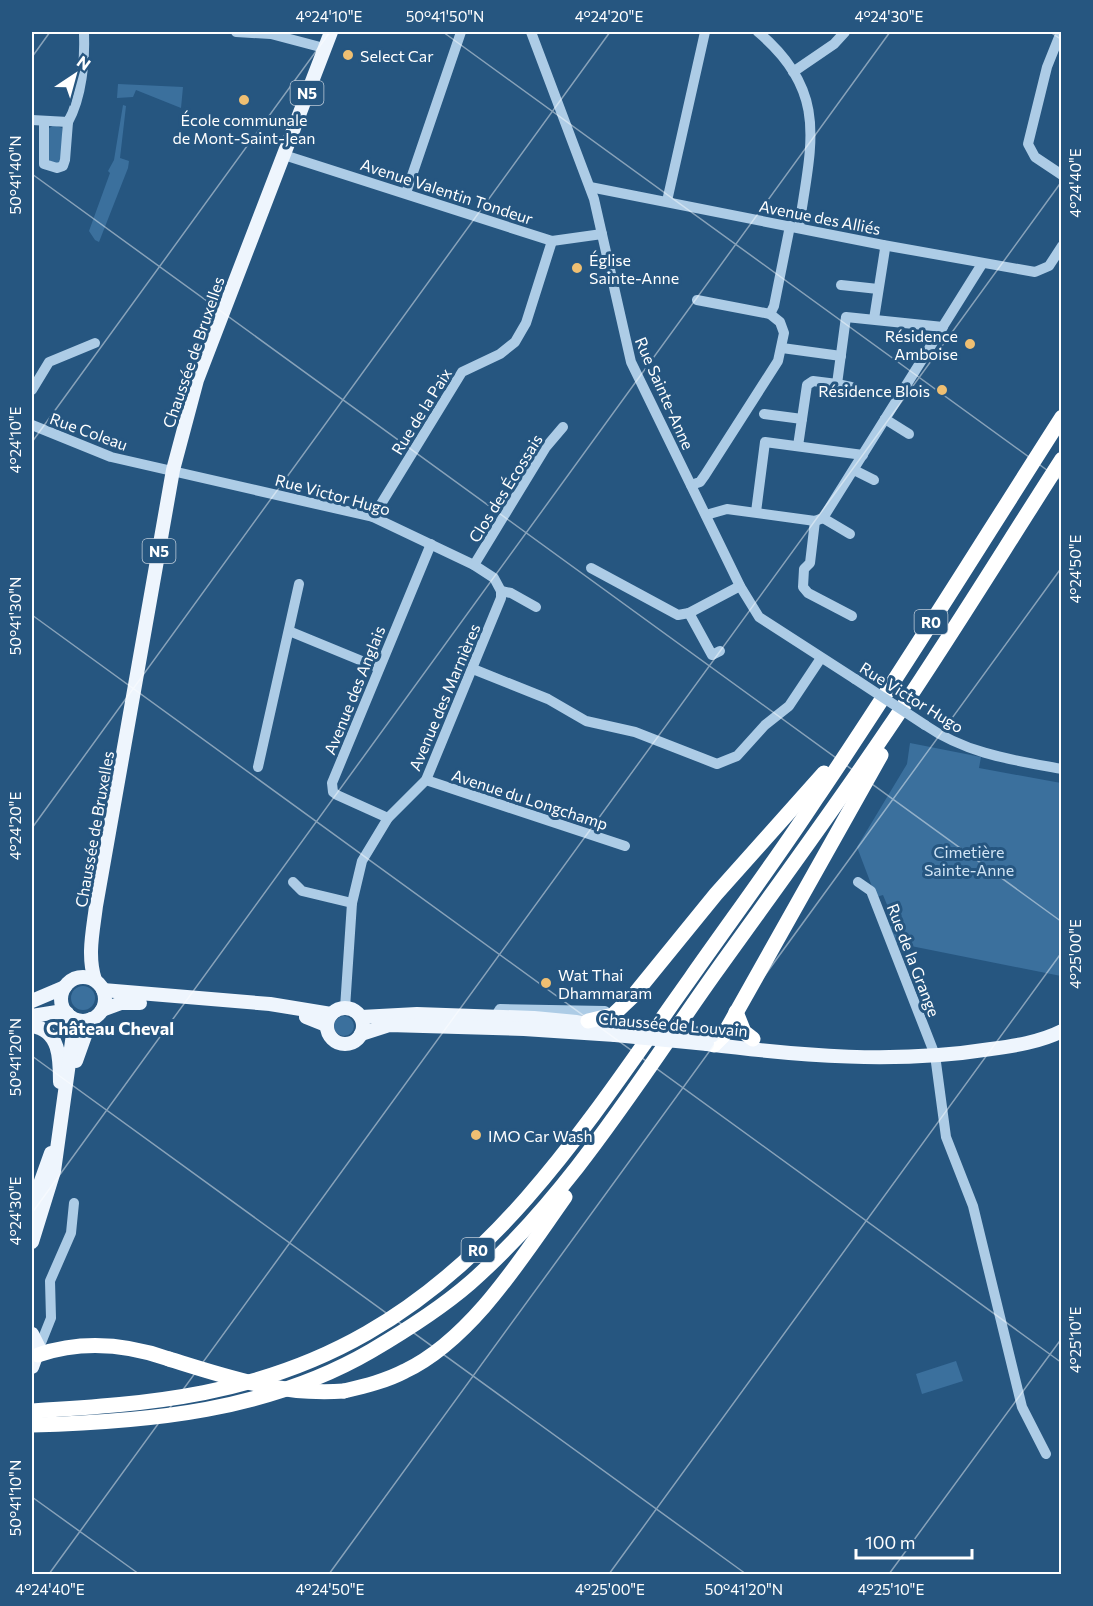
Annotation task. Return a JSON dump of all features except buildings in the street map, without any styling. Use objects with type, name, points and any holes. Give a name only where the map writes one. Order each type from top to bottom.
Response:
[{"type":"highway","name":"R0","points":[[32,1411],[136,1405],[203,1395],[246,1384],[306,1363],[364,1335],[413,1305],[459,1269],[500,1230],[568,1147],[852,747],[1062,417]]},
{"type":"highway","name":"R0","points":[[32,1425],[134,1421],[202,1412],[258,1398],[320,1376],[358,1357],[425,1317],[467,1286],[510,1246],[584,1157],[890,727],[1062,459]]},
{"type":"highway","points":[[714,1040],[736,1012],[888,744],[890,727]]},
{"type":"highway","points":[[588,1021],[613,1015],[627,1002],[716,894],[805,796],[837,755],[852,747]]},
{"type":"highway","points":[[736,1012],[744,1032],[753,1039]]},
{"type":"highway","points":[[36,1357],[62,1347],[97,1345],[126,1347],[264,1387],[298,1392],[344,1390],[375,1384],[406,1371],[435,1353],[467,1326],[491,1298],[581,1174],[584,1157]]},
{"type":"main road","name":"Chaussée de Bruxelles","points":[[91,945],[173,470],[197,380],[331,32]]},
{"type":"main road","name":"N5","points":[[32,1242],[54,1171],[58,1131],[68,1080],[73,1034],[69,1015],[61,1002],[91,945]]},
{"type":"main road","name":"N5","points":[[68,1080],[105,997],[91,968],[91,945]]},
{"type":"main road","points":[[32,1001],[81,977],[99,985],[270,1004],[329,1019]]},
{"type":"main road","points":[[32,1016],[57,1012],[84,1021],[121,1003],[279,1013],[329,1019],[345,1008],[357,1012],[361,1017],[361,1034],[355,1042],[340,1044],[331,1038],[329,1019]]},
{"type":"main road","name":"Chaussée de Louvain","points":[[361,1017],[495,1017],[537,1013],[588,1021],[617,1031]]},
{"type":"main road","name":"Chaussée de Louvain","points":[[423,1026],[436,1022],[461,1023],[465,1020],[464,1016]]},
{"type":"main road","name":"Chaussée de Louvain","points":[[361,1034],[389,1025],[617,1031],[878,1059],[1012,1046],[1062,1032]]},
{"type":"main road","points":[[32,1026],[53,1037],[60,1055],[61,1117]]},
{"type":"main road","name":"Chaussée de Louvain","points":[[714,1040],[753,1039],[927,1056]]},
{"type":"main road","name":"N5","points":[[32,1206],[58,1131]]},
{"type":"main road","points":[[32,1332],[36,1357]]},
{"type":"street","points":[[44,121],[44,164],[57,168],[63,166],[66,157],[68,122],[74,112],[80,80],[84,32]]},
{"type":"street","points":[[236,32],[272,34],[324,48]]},
{"type":"street","points":[[406,194],[461,32]]},
{"type":"street","name":"Rue Sainte-Anne","points":[[531,32],[590,187],[631,362],[740,586],[759,617],[820,658]]},
{"type":"street","points":[[667,201],[705,32]]},
{"type":"street","points":[[758,32],[778,50],[794,72],[806,99],[812,134],[810,166],[770,314]]},
{"type":"street","points":[[794,72],[834,44],[845,32]]},
{"type":"street","points":[[1062,32],[1047,67],[1028,144],[1035,157],[1062,175]]},
{"type":"street","points":[[32,120],[68,122]]},
{"type":"street","name":"Avenue Valentin Tondeur","points":[[284,155],[552,241],[602,234]]},
{"type":"street","name":"Avenue des Alliés","points":[[590,187],[982,264],[1035,272],[1045,269],[1062,246]]},
{"type":"street","name":"Rue de la Paix","points":[[373,517],[462,372],[500,354],[515,342],[526,322],[552,241]]},
{"type":"street","points":[[874,319],[885,249],[883,245]]},
{"type":"street","points":[[852,616],[808,593],[803,587],[804,569],[810,563],[819,519],[854,470],[982,264]]},
{"type":"street","points":[[841,285],[878,290]]},
{"type":"street","points":[[691,485],[700,482],[778,361],[782,348],[783,327],[770,314],[697,300]]},
{"type":"street","points":[[837,384],[846,317],[942,327]]},
{"type":"street","points":[[32,390],[48,362],[95,343]]},
{"type":"street","points":[[782,348],[840,356]]},
{"type":"street","points":[[798,446],[809,382],[851,387]]},
{"type":"street","points":[[764,414],[802,419]]},
{"type":"street","points":[[885,419],[909,434]]},
{"type":"street","name":"Rue Coleau","points":[[32,425],[111,457],[173,470]]},
{"type":"street","name":"Clos des Écossais","points":[[474,565],[546,447],[563,427]]},
{"type":"street","points":[[756,512],[765,442],[863,455]]},
{"type":"street","name":"Rue Victor Hugo","points":[[173,470],[373,517],[474,565],[494,578],[501,591],[511,593],[536,608]]},
{"type":"street","points":[[854,470],[874,480]]},
{"type":"street","points":[[706,515],[720,509],[819,519],[850,534]]},
{"type":"street","name":"Avenue des Anglais","points":[[388,818],[337,795],[332,788],[431,544]]},
{"type":"street","points":[[591,568],[678,615],[689,613],[740,586]]},
{"type":"street","points":[[258,767],[299,584]]},
{"type":"street","name":"Avenue des Marnières","points":[[345,1008],[352,903],[357,878],[368,849],[388,818],[426,780],[473,669],[501,598],[501,591]]},
{"type":"street","points":[[689,613],[712,655],[720,651]]},
{"type":"street","points":[[289,631],[379,668]]},
{"type":"street","points":[[473,669],[548,699],[586,721],[635,732],[717,764],[737,756],[765,725],[789,706],[820,658]]},
{"type":"street","name":"Rue Victor Hugo","points":[[820,658],[964,747],[998,758],[1062,769]]},
{"type":"street","name":"Avenue du Longchamp","points":[[426,780],[625,846]]},
{"type":"street","points":[[293,882],[302,891],[352,903]]},
{"type":"street","name":"Rue de la Grange","points":[[858,882],[871,891],[927,1056],[946,1137],[973,1206],[1022,1407],[1046,1454]]},
{"type":"street","points":[[524,1029],[537,1013],[605,1011]]},
{"type":"street","points":[[36,1357],[51,1318],[50,1281],[71,1233],[74,1203]]},
{"type":"street","points":[[32,1332],[51,1318]]},
{"type":"green space","points":[[118,84],[183,87],[181,108],[136,90],[133,97],[117,98]]},
{"type":"green space","points":[[123,105],[126,106],[120,158],[129,161],[128,168],[99,242],[89,231],[110,173],[108,171],[114,160]]},
{"type":"green space","points":[[54,125],[62,128],[62,160],[59,164],[48,162],[48,129]]},
{"type":"green space","name":"Cimetière Sainte-Anne","points":[[910,743],[981,757],[979,768],[1061,783],[1061,976],[896,943],[889,927],[895,924],[883,895],[876,897],[857,847],[907,764]]},
{"type":"green space","points":[[83,986],[92,989],[95,998],[92,1007],[83,1010],[74,1007],[71,998],[74,989]]},
{"type":"green space","points":[[344,1016],[351,1019],[354,1026],[351,1033],[344,1036],[337,1033],[334,1026],[337,1019]]},
{"type":"green space","points":[[956,1361],[963,1381],[922,1394],[916,1374]]},
{"type":"place","name":"Select Car","points":[[348,55]]},
{"type":"place","name":"École communale de Mont-Saint-Jean","points":[[244,100]]},
{"type":"place","name":"Église Sainte-Anne","points":[[577,268]]},
{"type":"place","name":"Résidence Amboise","points":[[970,344]]},
{"type":"place","name":"Résidence Blois","points":[[942,390]]},
{"type":"place","name":"Wat Thai Dhammaram","points":[[546,983]]},
{"type":"place","name":"IMO Car Wash","points":[[476,1135]]},
{"type":"district","name":"Château Cheval","points":[[110,1028]]}]
